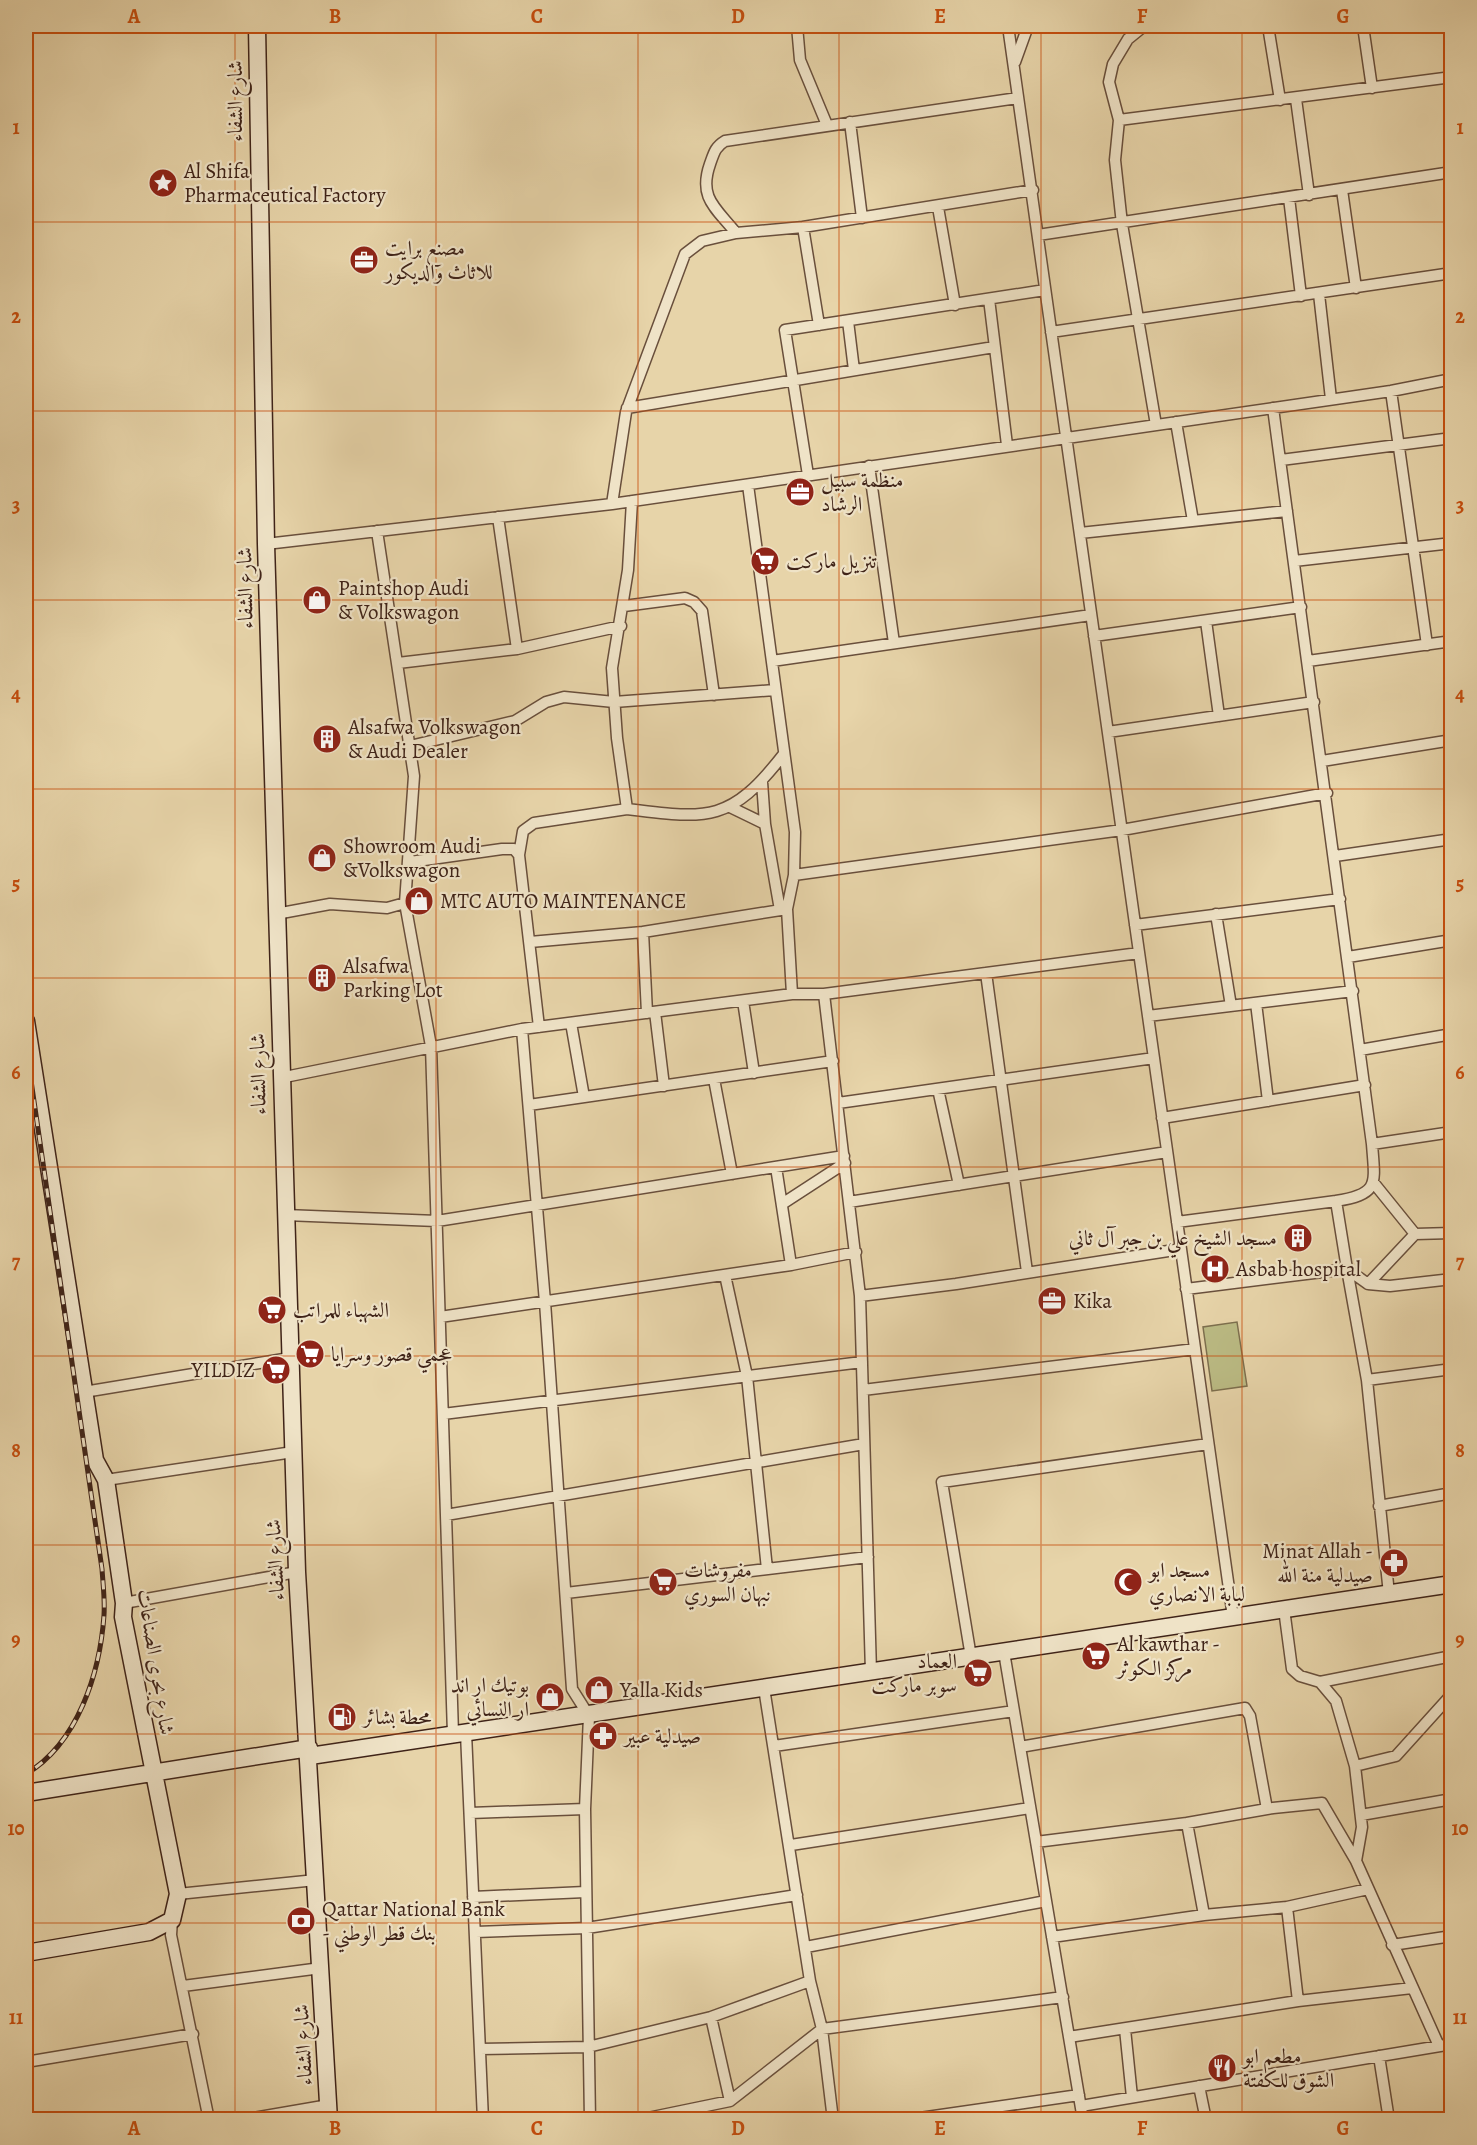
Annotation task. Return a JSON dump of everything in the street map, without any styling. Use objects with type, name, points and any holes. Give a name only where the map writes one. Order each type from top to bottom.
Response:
[{"type":"street","name":"شارع الشفاء","points":[[257,26],[266,544],[280,1078],[297,1572],[329,2112]]},
{"type":"street","points":[[797,26],[800,60],[827,125]]},
{"type":"street","points":[[1008,26],[1233,1617]]},
{"type":"street","points":[[1014,67],[1028,26]]},
{"type":"street","points":[[1144,26],[1128,39],[1113,63],[1109,82],[1119,120],[1114,160],[1122,224],[1156,425]]},
{"type":"street","points":[[1268,26],[1280,100]]},
{"type":"street","points":[[1363,26],[1372,88]]},
{"type":"street","points":[[1119,120],[1296,99],[1452,77]]},
{"type":"street","points":[[736,233],[705,192],[706,174],[718,145],[725,141],[1018,98]]},
{"type":"street","points":[[1296,99],[1309,195]]},
{"type":"street","points":[[850,122],[862,218]]},
{"type":"street","points":[[1038,235],[1452,172]]},
{"type":"street","points":[[612,504],[627,408],[685,254],[702,242],[736,233],[803,227],[1033,190]]},
{"type":"street","points":[[1342,190],[1356,288]]},
{"type":"street","points":[[1289,198],[1301,296]]},
{"type":"street","points":[[938,207],[955,305]]},
{"type":"street","points":[[803,227],[819,325]]},
{"type":"street","points":[[1051,332],[1452,273]]},
{"type":"street","points":[[808,475],[785,330],[1045,290]]},
{"type":"street","points":[[1319,294],[1331,399]]},
{"type":"street","points":[[989,299],[1007,445]]},
{"type":"street","points":[[848,321],[854,370]]},
{"type":"street","points":[[627,408],[994,347]]},
{"type":"street","points":[[266,544],[612,504],[1391,391],[1452,379]]},
{"type":"street","points":[[1391,391],[1427,645]]},
{"type":"street","points":[[1273,408],[1353,991],[1372,1144],[1374,1182],[1415,1234],[1452,1233]]},
{"type":"street","points":[[1176,422],[1193,521]]},
{"type":"street","points":[[1281,460],[1452,438]]},
{"type":"street","points":[[869,466],[894,644]]},
{"type":"street","points":[[748,485],[795,832],[794,875],[784,909]]},
{"type":"street","points":[[627,809],[612,668],[624,606],[632,501]]},
{"type":"street","points":[[1080,533],[1287,510]]},
{"type":"street","points":[[498,517],[517,649]]},
{"type":"street","points":[[377,531],[414,776],[410,862],[405,903],[431,1046],[446,1515],[459,1733],[470,1813],[483,2120]]},
{"type":"street","points":[[1294,561],[1452,543]]},
{"type":"street","points":[[624,606],[685,598],[694,602],[702,611],[714,695]]},
{"type":"street","points":[[1094,636],[1300,607]]},
{"type":"street","points":[[772,661],[1091,615]]},
{"type":"street","points":[[1206,621],[1219,716]]},
{"type":"street","points":[[398,663],[517,649],[621,626]]},
{"type":"street","points":[[1308,661],[1452,641]]},
{"type":"street","points":[[410,746],[515,721],[546,702],[564,697],[614,702],[776,690]]},
{"type":"street","points":[[1108,732],[1314,702]]},
{"type":"street","points":[[1322,761],[1452,740]]},
{"type":"street","points":[[539,1027],[519,855],[523,831],[534,824],[627,809],[699,816],[714,814],[730,807],[762,782],[783,755]]},
{"type":"street","points":[[762,782],[765,824],[784,909],[792,994]]},
{"type":"street","points":[[794,875],[1122,830],[1327,793]]},
{"type":"street","points":[[730,807],[765,824]]},
{"type":"street","points":[[1335,856],[1452,839]]},
{"type":"street","points":[[410,862],[502,849],[514,849],[519,855]]},
{"type":"street","points":[[1135,925],[1340,898]]},
{"type":"street","points":[[276,914],[330,904],[387,908],[405,903]]},
{"type":"street","points":[[530,942],[643,932],[784,909]]},
{"type":"street","points":[[1216,914],[1231,1006]]},
{"type":"street","points":[[643,932],[651,1013],[664,1086]]},
{"type":"street","points":[[1348,957],[1452,940]]},
{"type":"street","points":[[280,1078],[522,1029],[792,994],[824,994],[1139,952]]},
{"type":"street","points":[[986,973],[1027,1272]]},
{"type":"street","points":[[1148,1016],[1353,991]]},
{"type":"street","points":[[824,994],[860,1296],[871,1672]]},
{"type":"street","points":[[743,1001],[754,1073]]},
{"type":"street","points":[[1256,1003],[1268,1101]]},
{"type":"street","name":"شارع بحرى الصناعات","points":[[26,1021],[95,1460],[106,1480],[124,1603],[123,1617],[152,1774],[178,1894],[172,1920]]},
{"type":"street","points":[[571,1023],[584,1097]]},
{"type":"street","points":[[522,1029],[545,1302],[572,1689],[589,1716],[585,1809],[585,1892],[590,2120]]},
{"type":"street","points":[[1359,1050],[1452,1034]]},
{"type":"street","points":[[838,1103],[1154,1058]]},
{"type":"street","points":[[529,1105],[833,1061]]},
{"type":"street","points":[[714,1079],[732,1174]]},
{"type":"street","points":[[1162,1118],[1365,1085]]},
{"type":"street","points":[[938,1089],[959,1185]]},
{"type":"street","points":[[1372,1144],[1452,1132]]},
{"type":"street","points":[[849,1202],[1167,1152]]},
{"type":"street","points":[[285,1215],[437,1221],[777,1167],[844,1160]]},
{"type":"street","points":[[782,1204],[844,1160]]},
{"type":"street","points":[[777,1167],[791,1265]]},
{"type":"street","points":[[1177,1222],[1360,1197],[1374,1182]]},
{"type":"street","points":[[1336,1201],[1367,1380],[1389,1594]]},
{"type":"street","points":[[1368,1284],[1415,1234]]},
{"type":"street","points":[[860,1296],[956,1284],[1181,1249]]},
{"type":"street","points":[[440,1317],[791,1265],[856,1252]]},
{"type":"street","points":[[1186,1289],[1347,1269],[1368,1284],[1390,1286],[1452,1279]]},
{"type":"street","points":[[725,1275],[747,1376],[767,1569]]},
{"type":"street","points":[[863,1390],[1195,1349]]},
{"type":"street","points":[[84,1392],[290,1358]]},
{"type":"street","points":[[443,1414],[862,1362]]},
{"type":"street","points":[[1367,1380],[1452,1369]]},
{"type":"street","points":[[446,1515],[864,1444]]},
{"type":"street","points":[[971,1657],[942,1482],[1208,1444]]},
{"type":"street","points":[[106,1480],[293,1452]]},
{"type":"street","points":[[1379,1506],[1452,1493]]},
{"type":"street","points":[[566,1593],[868,1557]]},
{"type":"street","points":[[124,1603],[297,1572]]},
{"type":"street","points":[[26,1793],[309,1752],[589,1716],[1452,1584]]},
{"type":"street","points":[[1284,1610],[1292,1669],[1300,1676],[1320,1682],[1452,1656]]},
{"type":"street","points":[[1004,1652],[1083,2120]]},
{"type":"street","points":[[1320,1682],[1336,1701],[1355,1766],[1361,1815],[1356,1861]]},
{"type":"street","points":[[764,1688],[810,1981],[822,2029],[833,2120]]},
{"type":"street","points":[[1355,1766],[1396,1755],[1450,1697]]},
{"type":"street","points":[[1020,1747],[1245,1708],[1250,1716],[1267,1809]]},
{"type":"street","points":[[774,1746],[1014,1711]]},
{"type":"street","points":[[1361,1815],[1452,1799]]},
{"type":"street","points":[[1036,1842],[1322,1803],[1356,1861],[1439,2046]]},
{"type":"street","points":[[790,1845],[1030,1808]]},
{"type":"street","points":[[470,1813],[585,1809]]},
{"type":"street","points":[[1187,1823],[1203,1915]]},
{"type":"street","points":[[178,1894],[316,1880]]},
{"type":"street","points":[[1052,1937],[1203,1915],[1287,1906],[1368,1889]]},
{"type":"street","points":[[473,1897],[585,1892]]},
{"type":"street","points":[[476,1932],[587,1928],[797,1895]]},
{"type":"street","points":[[806,1947],[1046,1902]]},
{"type":"street","points":[[1287,1906],[1298,2001]]},
{"type":"street","points":[[26,1953],[149,1932],[172,1920]]},
{"type":"street","points":[[172,1920],[171,1935],[209,2120]]},
{"type":"street","points":[[1392,1945],[1452,1936]]},
{"type":"street","points":[[183,1986],[321,1968]]},
{"type":"street","points":[[480,2049],[588,2047],[711,2017],[810,1981]]},
{"type":"street","points":[[1069,2037],[1298,2001],[1412,1988]]},
{"type":"street","points":[[638,2120],[730,2101],[822,2029],[1063,1997]]},
{"type":"street","points":[[711,2017],[730,2101]]},
{"type":"street","points":[[1125,2029],[1132,2097]]},
{"type":"street","points":[[26,2062],[193,2034]]},
{"type":"street","points":[[906,2120],[1080,2100],[1132,2097],[1452,2044]]},
{"type":"street","points":[[1378,2056],[1389,2120]]},
{"type":"street","points":[[1199,2086],[1206,2120]]},
{"type":"street","points":[[242,2120],[329,2112]]},
{"type":"green space","points":[[1237,1322],[1247,1386],[1212,1391],[1203,1327]]},
{"type":"railway","points":[[26,1046],[102,1569],[104,1604],[102,1637],[83,1705],[60,1744],[44,1761],[26,1774]]},
{"type":"place","name":"Al Shifa Pharmaceutical Factory","points":[[163,183]]},
{"type":"place","name":"مصنع برايت للاثاث والديكور","points":[[364,260]]},
{"type":"place","name":"منظمة سبيل الرشاد","points":[[800,492]]},
{"type":"place","name":"تنزيل ماركت","points":[[765,561]]},
{"type":"place","name":"Paintshop Audi & Volkswagon","points":[[317,600]]},
{"type":"place","name":"Alsafwa Volkswagon & Audi Dealer","points":[[327,739]]},
{"type":"place","name":"Showroom Audi &Volkswagon","points":[[322,858]]},
{"type":"place","name":"MTC AUTO MAINTENANCE","points":[[419,901]]},
{"type":"place","name":"Alsafwa Parking Lot","points":[[322,978]]},
{"type":"place","name":"مسجد الشيخ علي بن جبر آل ثاني","points":[[1298,1238]]},
{"type":"place","name":"Asbab hospital","points":[[1215,1269]]},
{"type":"place","name":"Kika","points":[[1052,1301]]},
{"type":"place","name":"الشهباء للمراتب","points":[[272,1310]]},
{"type":"place","name":"عجمي قصور وسرايا","points":[[310,1354]]},
{"type":"place","name":"YILDIZ","points":[[276,1370]]},
{"type":"place","name":"Minat Allah - صيدلية منة الله","points":[[1394,1563]]},
{"type":"place","name":"مفروشات نبهان السوري","points":[[663,1582]]},
{"type":"place","name":"مسجد ابو لبابة الانصاري","points":[[1128,1582]]},
{"type":"place","name":"Al kawthar - مركز الكوثر","points":[[1096,1656]]},
{"type":"place","name":"العماد سوبر ماركت","points":[[978,1673]]},
{"type":"place","name":"Yalla Kids","points":[[599,1690]]},
{"type":"place","name":"بوتيك ار اند ار النسائي","points":[[550,1697]]},
{"type":"place","name":"محطة بشائر","points":[[342,1717]]},
{"type":"place","name":"صيدلية عبير","points":[[603,1736]]},
{"type":"place","name":"Qattar National Bank - بنك قطر الوطني","points":[[301,1921]]},
{"type":"place","name":"مطعم ابو الشوق للكفتة","points":[[1222,2068]]}]
